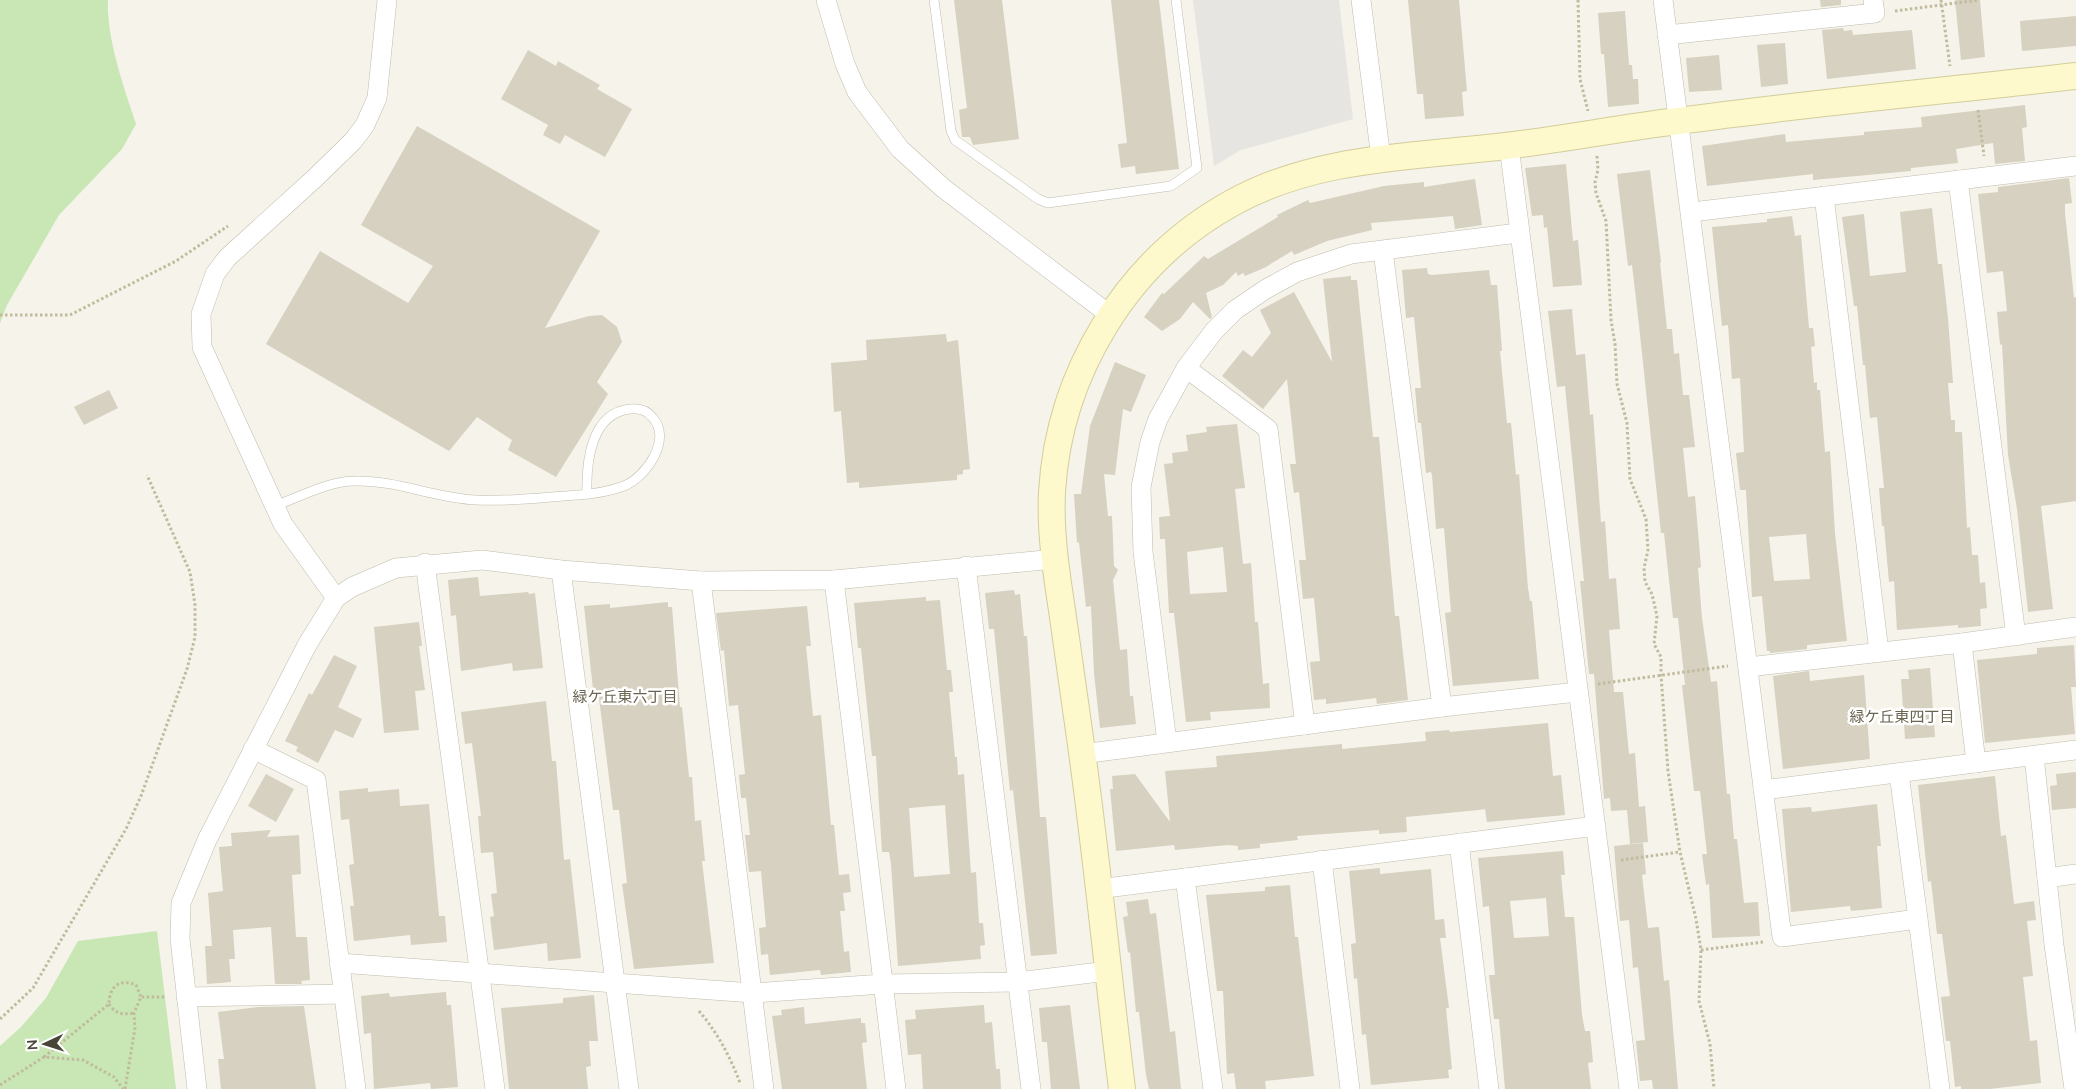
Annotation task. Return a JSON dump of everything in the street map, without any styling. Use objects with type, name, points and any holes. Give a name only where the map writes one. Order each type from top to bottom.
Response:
[{"type":"street","points":[[336,598],[283,524],[202,347],[201,314],[216,274],[227,258],[347,148],[365,125],[376,98],[386,0]]},
{"type":"street","points":[[826,0],[844,64],[857,92],[900,149],[943,188],[1110,315]]},
{"type":"street","points":[[1361,0],[1381,159]]},
{"type":"street","points":[[1663,0],[1692,212],[1782,937],[1918,920]]},
{"type":"street","points":[[1667,36],[1874,6]]},
{"type":"street","points":[[1122,1089],[1082,754],[1054,559],[1052,496],[1061,436],[1074,387],[1092,347],[1110,315],[1138,278],[1168,248],[1231,203],[1266,186],[1326,168],[1381,159],[1508,146],[1679,121],[2076,76]]},
{"type":"street","points":[[1508,146],[1628,1089]]},
{"type":"street","points":[[1692,212],[2076,166]]},
{"type":"street","points":[[1958,180],[2016,636]]},
{"type":"street","points":[[1824,196],[1879,652]]},
{"type":"street","points":[[1167,742],[1143,552],[1141,487],[1153,434],[1186,368],[1228,317],[1266,289],[1297,272],[1351,254],[1518,233]]},
{"type":"street","points":[[1383,251],[1442,707]]},
{"type":"street","points":[[1186,368],[1268,429],[1306,725]]},
{"type":"street","points":[[197,1089],[180,939],[181,902],[207,840],[307,646],[336,598],[352,587],[396,568],[425,563],[482,560],[561,570],[701,581],[834,580],[1054,559]]},
{"type":"street","points":[[425,563],[495,1089]]},
{"type":"street","points":[[966,566],[1031,1089]]},
{"type":"street","points":[[561,570],[629,1089]]},
{"type":"street","points":[[834,580],[896,1089]]},
{"type":"street","points":[[701,581],[764,1089]]},
{"type":"street","points":[[1748,665],[1962,643],[2076,627]]},
{"type":"street","points":[[1962,643],[1976,763]]},
{"type":"street","points":[[1082,754],[1577,690]]},
{"type":"street","points":[[253,749],[316,780],[356,1089]]},
{"type":"street","points":[[1764,790],[2076,750]]},
{"type":"street","points":[[2034,756],[2047,878],[2074,1089]]},
{"type":"street","points":[[1899,773],[1940,1089]]},
{"type":"street","points":[[1098,890],[1596,826]]},
{"type":"street","points":[[1459,843],[1489,1089]]},
{"type":"street","points":[[1322,860],[1350,1089]]},
{"type":"street","points":[[2047,878],[2076,874]]},
{"type":"street","points":[[1185,878],[1213,1089]]},
{"type":"street","points":[[339,963],[753,993],[883,984],[1017,982],[1108,971]]},
{"type":"street","points":[[186,997],[344,994]]},
{"type":"lane","points":[[934,0],[951,131],[955,140],[1038,199],[1048,203],[1171,186],[1197,168],[1176,0]]},
{"type":"lane","points":[[275,506],[326,487],[353,480],[380,482],[442,496],[477,500],[587,494],[624,486],[646,469],[653,457],[660,435],[659,426],[649,413],[634,408],[620,410],[601,422],[590,460],[587,494]]},
{"type":"path","points":[[1578,0],[1580,79],[1594,133],[1598,159],[1595,182],[1596,193],[1606,221],[1610,320],[1616,353],[1617,384],[1627,423],[1630,479],[1646,519],[1648,550],[1645,575],[1657,616],[1654,644],[1661,657],[1660,676],[1667,762],[1680,852],[1696,919],[1701,950],[1699,1000],[1710,1044],[1714,1089]]},
{"type":"path","points":[[1941,0],[1986,176]]},
{"type":"path","points":[[1874,6],[1942,6],[1979,0]]},
{"type":"path","points":[[0,315],[70,315],[176,261],[233,222]]},
{"type":"path","points":[[0,1019],[33,988],[126,829],[141,796],[187,669],[195,637],[196,605],[190,572],[147,475]]},
{"type":"path","points":[[1577,690],[1660,676],[1748,665]]},
{"type":"path","points":[[1600,862],[1680,852]]},
{"type":"path","points":[[1701,950],[1771,941],[1782,937]]},
{"type":"path","points":[[0,1085],[44,1057],[109,1004],[112,989],[118,983],[126,982],[136,985],[140,997],[134,1013],[135,1028],[124,1089]]},
{"type":"path","points":[[679,987],[711,1026],[731,1060],[743,1089]]},
{"type":"path","points":[[140,997],[186,997]]},
{"type":"path","points":[[109,1004],[118,1013],[134,1013]]},
{"type":"path","points":[[44,1057],[82,1060],[114,1077],[124,1089]]},
{"type":"green space","points":[[0,0],[108,0],[108,14],[113,46],[121,79],[136,124],[122,149],[59,215],[7,305],[0,323]]},
{"type":"green space","points":[[157,931],[176,1089],[0,1089],[0,1046],[21,1027],[46,998],[78,941]]},
{"type":"shaded area","points":[[1193,0],[1339,0],[1353,119],[1241,150],[1214,166]]},
{"type":"building","points":[[954,0],[1002,0],[1019,139],[973,145],[970,137],[962,137],[959,110],[967,108]]},
{"type":"building","points":[[1111,0],[1159,0],[1179,169],[1136,174],[1135,166],[1121,168],[1118,144],[1127,143]]},
{"type":"building","points":[[1408,0],[1459,0],[1467,91],[1462,92],[1464,116],[1425,119],[1423,94],[1417,94]]},
{"type":"building","points":[[1820,0],[1841,0],[1841,5],[1821,7]]},
{"type":"building","points":[[1955,0],[1980,0],[1985,57],[1961,60]]},
{"type":"building","points":[[1625,11],[1629,65],[1632,65],[1633,79],[1638,79],[1639,104],[1608,107],[1604,54],[1601,54],[1598,13]]},
{"type":"building","points":[[2076,16],[2076,46],[2022,51],[2020,21]]},
{"type":"building","points":[[1843,28],[1844,31],[1852,30],[1853,35],[1912,30],[1916,69],[1827,79],[1822,30]]},
{"type":"building","points":[[1785,43],[1788,84],[1761,87],[1757,45]]},
{"type":"building","points":[[528,50],[556,66],[558,61],[600,85],[597,89],[632,109],[605,157],[565,135],[560,144],[543,135],[548,125],[501,99]]},
{"type":"building","points":[[1719,55],[1722,90],[1689,92],[1686,58]]},
{"type":"building","points":[[2025,105],[2027,127],[2022,128],[2025,161],[1995,164],[1993,143],[1956,149],[1958,163],[1911,168],[1911,171],[1813,180],[1813,174],[1707,186],[1702,146],[1785,134],[1786,142],[1864,135],[1864,132],[1922,127],[1921,117]]},
{"type":"building","points":[[417,126],[600,231],[545,328],[589,316],[602,315],[617,327],[622,342],[597,382],[608,394],[556,477],[508,450],[512,440],[477,417],[449,451],[266,344],[320,251],[408,303],[433,266],[361,225]]},
{"type":"building","points":[[1566,164],[1573,241],[1578,240],[1582,285],[1553,287],[1547,227],[1544,228],[1543,215],[1532,216],[1525,168]]},
{"type":"building","points":[[1650,170],[1667,329],[1672,329],[1674,354],[1679,353],[1683,395],[1689,395],[1695,447],[1683,448],[1688,497],[1695,496],[1701,567],[1698,568],[1702,618],[1711,682],[1717,681],[1727,794],[1730,794],[1734,839],[1737,839],[1744,903],[1758,902],[1760,936],[1712,938],[1709,884],[1706,885],[1702,854],[1707,854],[1700,791],[1694,791],[1682,685],[1685,685],[1678,618],[1673,618],[1664,533],[1661,533],[1632,265],[1628,266],[1617,174]]},
{"type":"building","points":[[2069,178],[2072,203],[2065,204],[2065,213],[2074,298],[2076,297],[2076,501],[2041,506],[2053,609],[2028,612],[2017,509],[2008,455],[2002,344],[2000,345],[1997,312],[2007,311],[2003,271],[1987,273],[1978,194],[1998,192],[1998,187]]},
{"type":"building","points":[[1475,179],[1482,225],[1455,229],[1453,216],[1371,223],[1372,230],[1327,241],[1294,255],[1292,251],[1264,268],[1245,276],[1243,273],[1238,276],[1236,272],[1223,285],[1206,293],[1212,317],[1210,319],[1193,302],[1180,319],[1162,331],[1144,317],[1162,293],[1164,294],[1204,256],[1208,259],[1278,217],[1277,215],[1308,200],[1310,203],[1384,186],[1424,182],[1424,187]]},
{"type":"building","points":[[1932,208],[1938,264],[1942,264],[1948,318],[1953,383],[1948,383],[1951,420],[1955,420],[1955,432],[1962,432],[1967,528],[1970,527],[1972,555],[1978,555],[1980,583],[1985,582],[1987,608],[1980,609],[1981,626],[1958,628],[1958,625],[1897,630],[1894,581],[1889,582],[1884,526],[1882,526],[1879,488],[1884,488],[1877,417],[1870,418],[1857,306],[1854,306],[1842,217],[1864,214],[1870,276],[1906,272],[1900,212]]},
{"type":"building","points":[[1792,216],[1795,236],[1801,235],[1809,328],[1813,328],[1815,346],[1811,347],[1814,383],[1817,382],[1817,390],[1820,390],[1825,452],[1830,451],[1835,533],[1847,641],[1807,645],[1807,649],[1770,653],[1770,651],[1767,651],[1762,596],[1752,597],[1746,490],[1740,490],[1736,453],[1744,452],[1740,378],[1732,379],[1728,325],[1722,326],[1712,227],[1767,222],[1767,219]],"holes":[[[1806,534],[1810,579],[1774,581],[1769,537]]]},
{"type":"building","points":[[1427,268],[1428,274],[1432,275],[1489,270],[1491,285],[1497,285],[1502,351],[1500,351],[1507,423],[1511,423],[1516,475],[1519,474],[1528,588],[1530,601],[1532,601],[1539,679],[1453,686],[1445,613],[1451,612],[1444,528],[1436,529],[1432,475],[1431,472],[1426,473],[1421,423],[1418,423],[1415,388],[1421,388],[1414,317],[1406,318],[1402,270]]},
{"type":"building","points":[[1351,276],[1351,280],[1357,280],[1373,437],[1379,437],[1395,616],[1399,616],[1408,700],[1377,704],[1376,698],[1326,704],[1326,699],[1314,700],[1310,662],[1320,661],[1314,598],[1303,599],[1299,560],[1306,560],[1299,492],[1294,493],[1290,464],[1296,464],[1287,379],[1263,409],[1222,376],[1243,350],[1252,357],[1271,333],[1260,310],[1294,292],[1332,362],[1323,279]]},
{"type":"building","points":[[1572,309],[1576,355],[1585,354],[1590,415],[1593,414],[1601,522],[1605,521],[1609,579],[1616,578],[1620,629],[1609,630],[1614,692],[1623,692],[1629,754],[1635,753],[1639,807],[1645,806],[1648,842],[1630,844],[1627,810],[1611,811],[1610,798],[1604,799],[1594,674],[1589,674],[1580,581],[1584,581],[1565,386],[1557,387],[1548,311]]},
{"type":"building","points":[[946,334],[947,342],[958,340],[970,469],[963,470],[963,474],[957,475],[957,480],[859,488],[859,482],[847,483],[841,411],[834,412],[831,363],[867,360],[866,340]]},
{"type":"building","points":[[1115,362],[1146,375],[1131,412],[1123,409],[1115,475],[1104,474],[1108,516],[1112,516],[1114,566],[1118,570],[1113,580],[1120,650],[1127,649],[1130,696],[1133,696],[1136,724],[1100,728],[1094,673],[1091,606],[1086,607],[1079,542],[1077,543],[1074,494],[1081,494],[1090,426]]},
{"type":"building","points":[[109,390],[118,408],[84,425],[74,407]]},
{"type":"building","points":[[1237,424],[1245,488],[1235,489],[1243,564],[1251,563],[1255,622],[1258,622],[1263,684],[1269,683],[1270,708],[1210,712],[1211,720],[1186,722],[1174,613],[1169,613],[1165,539],[1160,539],[1159,517],[1170,516],[1164,464],[1173,463],[1172,453],[1188,451],[1186,435],[1207,432],[1206,427]],"holes":[[[1223,547],[1227,592],[1190,594],[1187,552]]]},
{"type":"building","points":[[478,577],[480,596],[535,593],[543,668],[513,671],[512,663],[461,671],[456,615],[451,616],[448,580]]},
{"type":"building","points":[[1014,590],[1015,595],[1020,594],[1024,636],[1027,636],[1040,817],[1046,817],[1057,954],[1031,956],[1013,790],[1010,791],[994,629],[989,629],[985,593]]},
{"type":"building","points":[[926,597],[926,601],[940,600],[947,670],[951,670],[953,692],[949,692],[955,757],[957,757],[958,775],[964,774],[971,873],[976,872],[979,923],[983,923],[985,945],[980,946],[981,959],[898,966],[891,864],[889,852],[882,852],[876,756],[872,756],[861,648],[858,648],[854,603]],"holes":[[[945,805],[950,874],[914,877],[909,808]]]},
{"type":"building","points":[[668,602],[668,607],[672,607],[680,707],[682,707],[689,777],[692,777],[695,821],[701,820],[705,861],[702,861],[714,963],[634,969],[622,884],[627,883],[619,810],[613,810],[599,698],[594,699],[584,606],[610,604],[610,608]]},
{"type":"building","points":[[807,606],[811,646],[806,646],[813,716],[821,715],[831,825],[834,825],[839,875],[849,874],[851,892],[843,893],[845,911],[840,911],[844,952],[849,951],[851,972],[821,975],[820,970],[770,975],[768,954],[761,955],[759,928],[766,927],[761,871],[749,872],[745,835],[750,835],[746,798],[741,798],[739,775],[745,774],[738,705],[729,706],[724,650],[721,651],[716,613]]},
{"type":"building","points":[[419,622],[422,646],[419,646],[425,690],[415,691],[419,730],[384,733],[374,627]]},
{"type":"building","points":[[2074,645],[2076,687],[2071,687],[2075,734],[1985,743],[1977,660],[2037,654],[2037,648]]},
{"type":"building","points":[[334,655],[357,666],[338,707],[362,719],[353,738],[335,730],[318,763],[296,751],[298,747],[285,741],[309,693],[312,695]]},
{"type":"building","points":[[1930,668],[1935,737],[1905,739],[1901,679],[1909,679],[1908,670]]},
{"type":"building","points":[[1809,671],[1810,681],[1864,675],[1870,759],[1783,769],[1773,676]]},
{"type":"building","points":[[546,701],[552,761],[556,761],[564,860],[570,859],[581,958],[548,961],[547,943],[494,950],[490,917],[494,916],[491,894],[497,893],[493,852],[481,853],[478,816],[481,816],[472,743],[465,744],[461,712]]},
{"type":"building","points":[[1548,723],[1553,776],[1561,775],[1565,815],[1487,822],[1485,809],[1406,817],[1407,832],[1379,834],[1379,830],[1297,836],[1298,840],[1260,844],[1260,848],[1238,850],[1238,846],[1228,845],[1175,850],[1174,845],[1116,851],[1110,789],[1113,789],[1112,776],[1135,774],[1170,822],[1165,771],[1217,767],[1216,756],[1342,744],[1342,749],[1426,741],[1425,732],[1449,730],[1450,732]]},
{"type":"building","points":[[2076,772],[2076,808],[2052,810],[2050,786],[2057,785],[2056,774]]},
{"type":"building","points":[[266,774],[294,789],[276,822],[248,806]]},
{"type":"building","points":[[1995,776],[2001,836],[2006,835],[2014,904],[2034,901],[2036,920],[2027,921],[2033,976],[2023,977],[2030,1041],[2037,1040],[2041,1083],[1990,1089],[1961,1089],[1961,1086],[1955,1087],[1950,1041],[1946,1041],[1941,997],[1950,996],[1942,934],[1937,934],[1931,881],[1928,882],[1918,785]]},
{"type":"building","points":[[368,788],[368,792],[399,789],[400,806],[429,804],[439,916],[445,916],[447,942],[411,945],[410,935],[354,941],[350,906],[354,906],[349,865],[354,864],[349,819],[341,820],[339,791]]},
{"type":"building","points":[[1877,804],[1881,846],[1877,846],[1882,908],[1851,911],[1850,906],[1791,912],[1782,809],[1811,807],[1812,812]]},
{"type":"building","points":[[271,830],[267,837],[299,835],[301,874],[292,875],[296,937],[307,937],[310,980],[301,981],[302,984],[275,984],[271,927],[233,930],[235,959],[229,959],[231,982],[207,984],[205,946],[212,946],[208,893],[223,891],[219,847],[232,846],[231,833]]},
{"type":"building","points":[[1643,843],[1646,874],[1642,875],[1648,928],[1659,927],[1664,981],[1669,980],[1678,1089],[1653,1089],[1652,1080],[1640,1081],[1636,1041],[1645,1040],[1638,967],[1633,968],[1629,920],[1620,921],[1614,846]]},
{"type":"building","points":[[1563,851],[1565,875],[1561,875],[1565,917],[1574,917],[1582,1015],[1585,1031],[1590,1031],[1593,1062],[1588,1063],[1591,1089],[1505,1089],[1499,1019],[1494,1019],[1489,975],[1495,975],[1489,906],[1483,907],[1478,858]],"holes":[[[1546,898],[1549,936],[1514,938],[1510,901]]]},
{"type":"building","points":[[1380,868],[1380,874],[1431,869],[1435,920],[1444,919],[1446,938],[1440,938],[1449,1008],[1446,1008],[1452,1069],[1448,1070],[1449,1078],[1371,1085],[1366,1034],[1362,1035],[1357,978],[1354,979],[1351,944],[1356,943],[1349,871]]},
{"type":"building","points":[[1290,885],[1295,937],[1298,937],[1314,1076],[1265,1081],[1266,1089],[1236,1089],[1234,1073],[1227,1074],[1223,991],[1217,991],[1206,895],[1265,891],[1265,887]]},
{"type":"building","points":[[1148,899],[1150,914],[1156,913],[1170,1032],[1175,1031],[1181,1089],[1149,1089],[1146,1075],[1139,1012],[1136,1012],[1130,952],[1128,953],[1123,917],[1128,916],[1126,902]]},
{"type":"building","points":[[446,992],[447,1005],[451,1005],[458,1087],[431,1089],[430,1083],[374,1089],[371,1033],[364,1034],[361,996],[389,993],[390,997]]},
{"type":"building","points":[[594,995],[598,1041],[589,1041],[591,1066],[586,1067],[588,1089],[509,1089],[501,1008],[563,1003],[563,998]]},
{"type":"building","points":[[984,1005],[985,1023],[992,1022],[996,1069],[1000,1069],[1001,1089],[923,1089],[921,1054],[908,1055],[905,1020],[916,1019],[915,1010]]},
{"type":"building","points":[[1070,1005],[1080,1089],[1051,1089],[1047,1042],[1042,1042],[1039,1008]]},
{"type":"building","points":[[304,1006],[316,1089],[221,1089],[218,1059],[224,1059],[218,1012],[258,1007]]},
{"type":"building","points":[[804,1007],[805,1024],[861,1018],[861,1023],[865,1023],[867,1042],[862,1043],[867,1089],[782,1089],[772,1016],[782,1015],[781,1010]]},
{"type":"district","name":"緑ケ丘東六丁目","points":[[625,697]]},
{"type":"district","name":"緑ケ丘東四丁目","points":[[1902,717]]}]
